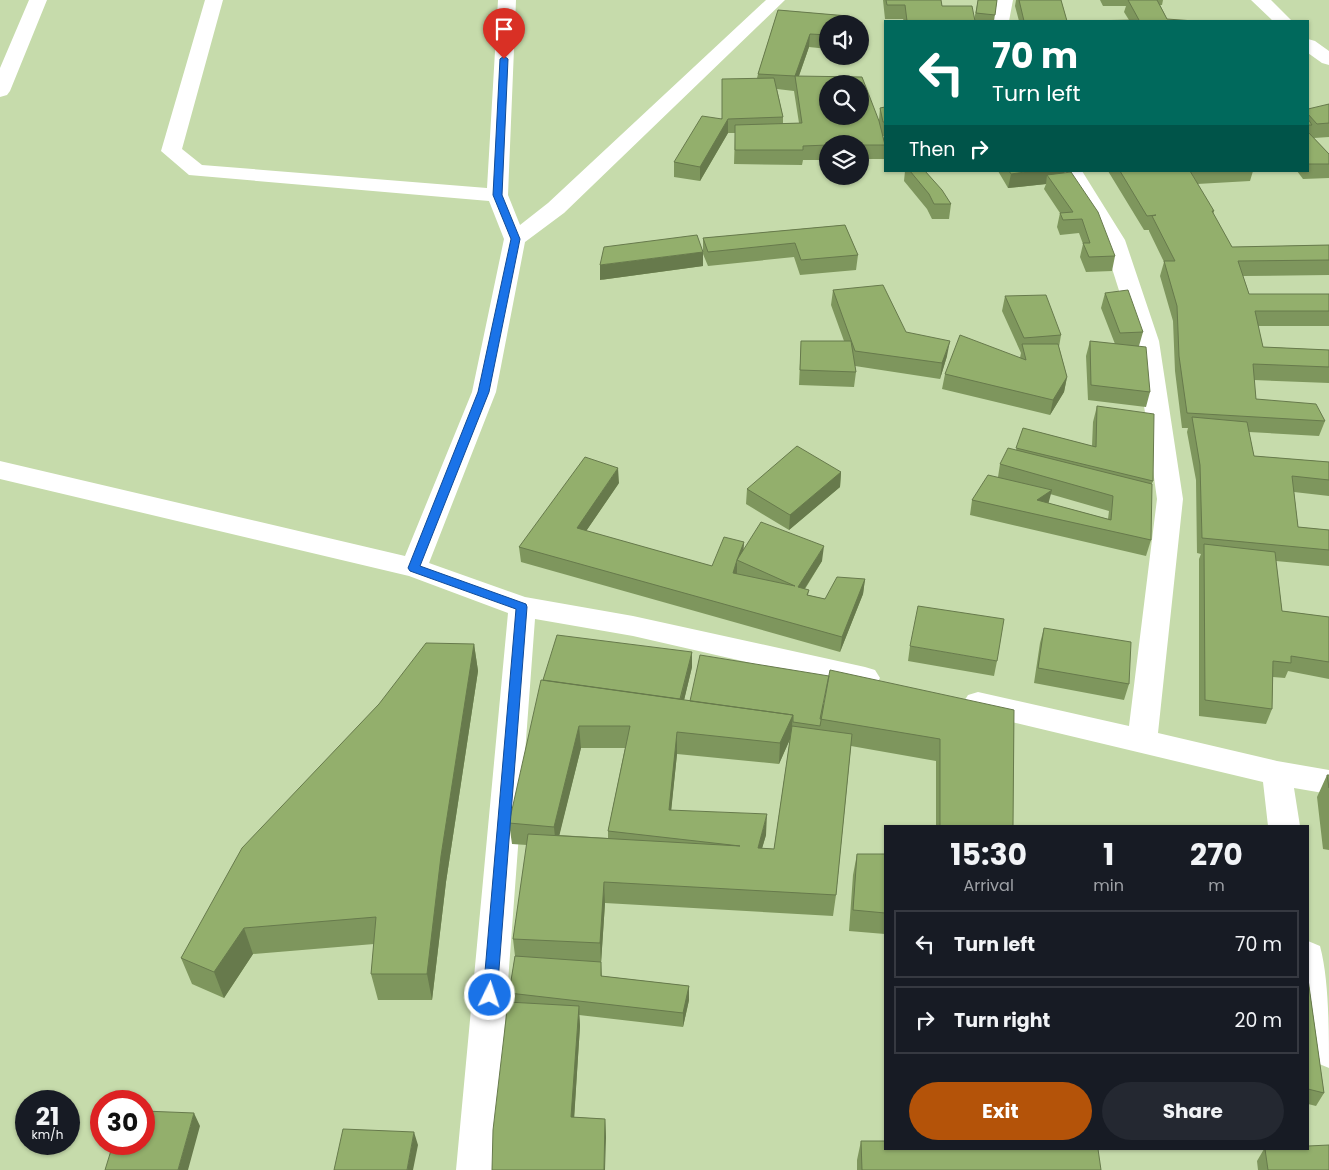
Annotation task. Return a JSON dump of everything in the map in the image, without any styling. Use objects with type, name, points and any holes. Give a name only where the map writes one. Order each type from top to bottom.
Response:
[{"type":"street","points":[[0,91],[38,0]]},
{"type":"street","points":[[214,0],[171,150],[196,171],[497,195]]},
{"type":"street","points":[[414,568],[484,392],[515,239],[497,195],[507,0]]},
{"type":"street","points":[[515,239],[556,208],[776,0]]},
{"type":"street","points":[[1000,20],[1004,0]]},
{"type":"street","points":[[1260,0],[1282,20]]},
{"type":"street","points":[[1309,46],[1329,59]]},
{"type":"street","points":[[1073,172],[1114,240],[1147,341],[1170,499],[1142,740]]},
{"type":"street","points":[[0,470],[414,568],[522,607],[633,626],[892,684]]},
{"type":"street","points":[[475,1170],[522,607]]},
{"type":"street","points":[[950,697],[1142,740],[1277,773],[1329,782]]},
{"type":"street","points":[[1277,773],[1284,825]]},
{"type":"street","points":[[1309,961],[1329,1052]]},
{"type":"building","points":[[886,0],[941,0],[942,6],[972,6],[975,20],[907,20],[905,5],[887,5]]},
{"type":"building","points":[[978,0],[997,0],[995,15],[976,13]]},
{"type":"building","points":[[1019,0],[1061,0],[1067,20],[1024,20]]},
{"type":"building","points":[[1128,0],[1157,0],[1167,19],[1180,20],[1139,20]]},
{"type":"building","points":[[778,10],[836,15],[819,15],[819,34],[810,34],[795,76],[758,74]]},
{"type":"building","points":[[795,76],[819,76],[819,125],[869,125],[869,95],[884,141],[884,145],[869,145],[869,135],[819,135],[819,145],[803,146],[803,150],[735,150],[735,125],[802,123]]},
{"type":"building","points":[[774,78],[783,117],[728,119],[700,167],[674,162],[702,116],[722,119],[722,79]]},
{"type":"building","points":[[1329,104],[1329,123],[1317,124],[1309,115],[1309,109]]},
{"type":"building","points":[[884,107],[884,122],[883,122],[880,108]]},
{"type":"building","points":[[1309,133],[1329,154],[1329,164],[1309,164]]},
{"type":"building","points":[[911,172],[926,172],[942,190],[951,204],[934,204],[929,194]]},
{"type":"building","points":[[1071,172],[1098,212],[1115,256],[1089,257],[1083,243],[1090,243],[1082,219],[1063,220],[1060,213],[1073,212],[1047,175]]},
{"type":"building","points":[[1121,172],[1191,172],[1214,211],[1212,211],[1232,247],[1329,245],[1329,260],[1238,261],[1249,294],[1329,294],[1329,311],[1255,311],[1263,347],[1329,350],[1329,367],[1253,364],[1256,399],[1316,404],[1325,421],[1187,413],[1179,356],[1177,306],[1164,261],[1175,261],[1152,216],[1156,215],[1147,216]]},
{"type":"building","points":[[845,225],[858,255],[801,260],[795,243],[708,252],[703,238]]},
{"type":"building","points":[[697,235],[703,252],[600,265],[604,247]]},
{"type":"building","points":[[883,285],[906,332],[950,341],[942,363],[855,351],[833,290]]},
{"type":"building","points":[[1128,290],[1143,332],[1120,333],[1105,293]]},
{"type":"building","points":[[1046,295],[1061,335],[1024,338],[1005,296]]},
{"type":"building","points":[[960,335],[1026,360],[1022,344],[1058,344],[1067,377],[1053,400],[945,374]]},
{"type":"building","points":[[801,341],[851,341],[856,372],[800,370]]},
{"type":"building","points":[[1090,341],[1146,347],[1150,392],[1091,385]]},
{"type":"building","points":[[1097,406],[1154,414],[1153,481],[1016,448],[1023,428],[1096,447]]},
{"type":"building","points":[[1192,417],[1247,422],[1254,456],[1329,462],[1329,480],[1292,476],[1298,527],[1329,530],[1329,550],[1202,538],[1200,465]]},
{"type":"building","points":[[797,446],[841,472],[790,515],[747,489]]},
{"type":"building","points":[[1008,448],[1152,484],[1151,540],[972,500],[988,475],[1052,490],[1037,500],[1111,520],[1113,496],[1000,464]]},
{"type":"building","points":[[585,457],[618,468],[577,528],[712,566],[724,537],[744,542],[737,560],[761,522],[824,546],[798,587],[809,590],[807,595],[825,599],[837,577],[865,579],[842,637],[519,547]],"holes":[[[737,560],[795,586],[733,573]]]},
{"type":"building","points":[[1204,544],[1275,552],[1282,611],[1329,617],[1329,662],[1291,656],[1291,663],[1273,661],[1272,709],[1205,700]]},
{"type":"building","points":[[918,606],[1004,619],[997,661],[910,646]]},
{"type":"building","points":[[1044,628],[1131,642],[1129,684],[1038,668]]},
{"type":"building","points":[[557,635],[692,652],[680,699],[543,680]]},
{"type":"building","points":[[426,643],[474,644],[441,856],[427,974],[371,974],[376,917],[244,928],[214,972],[181,958],[242,848],[379,704]]},
{"type":"building","points":[[700,655],[829,676],[820,726],[793,722],[793,715],[690,701]]},
{"type":"building","points":[[830,670],[1014,710],[1013,825],[940,825],[940,739],[820,719]]},
{"type":"building","points":[[541,680],[793,715],[780,743],[677,732],[669,810],[767,814],[758,848],[774,849],[792,726],[852,734],[836,895],[604,882],[600,943],[513,939],[528,834],[740,846],[608,831],[630,726],[579,726],[554,827],[509,823]]},
{"type":"building","points":[[857,854],[884,854],[884,913],[853,910]]},
{"type":"building","points":[[515,956],[601,962],[601,976],[689,986],[683,1013],[509,993]]},
{"type":"building","points":[[1309,986],[1324,1093],[1309,1089]]},
{"type":"building","points":[[508,1002],[579,1006],[571,1117],[605,1119],[604,1170],[492,1170],[493,1130]]},
{"type":"building","points":[[155,1111],[194,1113],[178,1170],[105,1170],[110,1155],[155,1155]]},
{"type":"building","points":[[343,1129],[414,1132],[407,1170],[334,1170]]},
{"type":"building","points":[[861,1141],[884,1141],[884,1150],[1098,1150],[1101,1170],[862,1170]]},
{"type":"building","points":[[1329,1145],[1329,1170],[1268,1170],[1265,1150],[1309,1150],[1309,1146]]},
{"type":"route","points":[[490,995],[522,607],[414,568],[484,392],[515,239],[497,195],[504,59]]}]
